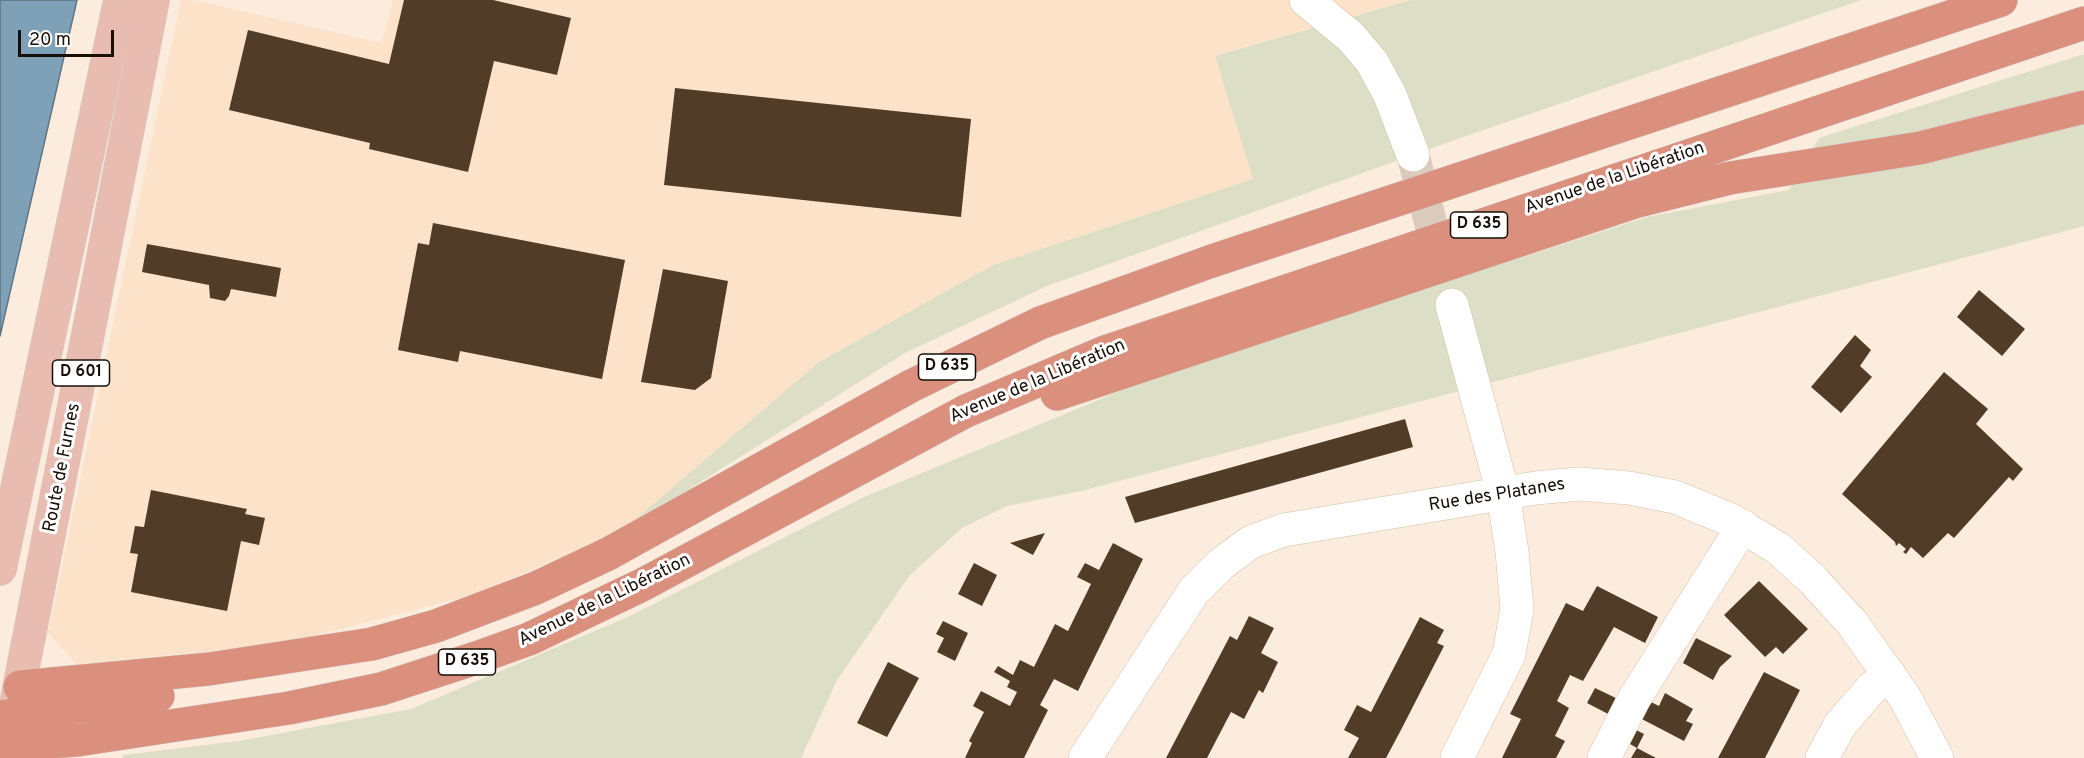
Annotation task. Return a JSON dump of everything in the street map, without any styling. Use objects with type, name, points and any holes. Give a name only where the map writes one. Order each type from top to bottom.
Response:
[{"type":"highway","name":"D 635","points":[[6,722],[225,684],[289,669],[476,612],[598,559],[911,386],[1048,320],[1212,261],[2001,0]]},
{"type":"highway","name":"Avenue de la Libération","points":[[6,722],[78,740],[289,708],[381,689],[442,670],[529,639],[642,585],[885,453],[1018,387],[1165,330],[2084,23]]},
{"type":"highway","points":[[885,453],[1634,202],[1741,176],[1930,146],[2084,107]]},
{"type":"main road","name":"D 601","points":[[0,568],[120,0]]},
{"type":"main road","name":"Route de Furnes","points":[[6,722],[153,0]]},
{"type":"street","points":[[1306,0],[1351,37],[1372,62],[1390,94],[1413,155]]},
{"type":"street","points":[[1452,305],[1503,493],[1513,561],[1516,622],[1509,654],[1457,758]]},
{"type":"street","name":"Rue des Platanes","points":[[1085,758],[1189,598],[1236,551],[1268,535],[1284,530],[1503,493],[1579,484],[1629,488],[1675,497],[1743,526],[1779,549],[1834,600],[1889,674],[1916,715],[1937,758]]},
{"type":"street","points":[[1604,758],[1634,699],[1743,526]]},
{"type":"street","points":[[1822,758],[1840,724],[1871,689],[1889,674]]},
{"type":"shaded area","points":[[181,0],[193,0],[381,43],[393,0],[1411,0],[1215,56],[1254,179],[993,265],[819,362],[618,534],[469,596],[282,644],[76,664],[48,633]]},
{"type":"green space","points":[[1411,0],[1861,0],[1466,136],[1047,286],[905,353],[618,534],[819,362],[993,265],[1253,179],[1215,56]]},
{"type":"green space","points":[[2084,54],[2084,226],[1081,491],[1007,506],[962,528],[910,575],[837,680],[801,758],[123,758],[123,755],[239,741],[411,709],[628,617],[864,497],[1159,375],[1647,217],[1789,190],[1819,138]]},
{"type":"water","points":[[0,0],[77,0],[0,336]]},
{"type":"building","points":[[404,0],[493,0],[571,18],[557,75],[494,61],[468,172],[369,149],[370,143],[229,110],[248,30],[389,64]]},
{"type":"building","points":[[675,88],[971,119],[961,217],[664,185]]},
{"type":"building","points":[[433,223],[625,260],[602,379],[460,351],[458,362],[398,350],[418,243],[429,245]]},
{"type":"building","points":[[147,244],[281,268],[276,297],[231,289],[225,301],[210,298],[209,285],[142,272]]},
{"type":"building","points":[[663,269],[728,281],[711,378],[695,390],[641,382]]},
{"type":"building","points":[[1979,290],[2025,329],[2002,356],[1957,317]]},
{"type":"building","points":[[1855,335],[1871,350],[1860,366],[1872,377],[1841,413],[1811,387]]},
{"type":"building","points":[[1944,372],[1988,409],[1976,424],[2023,469],[2013,481],[2009,477],[1954,538],[1948,533],[1923,558],[1911,547],[1906,554],[1903,552],[1906,549],[1899,543],[1896,546],[1895,542],[1842,494]]},
{"type":"building","points":[[1405,419],[1413,447],[1135,523],[1125,497]]},
{"type":"building","points":[[151,490],[247,509],[245,514],[265,518],[259,545],[241,541],[227,611],[131,592],[138,554],[130,553],[135,526],[144,527]]},
{"type":"building","points":[[1045,533],[1033,555],[1010,543]]},
{"type":"building","points":[[1113,543],[1143,559],[1078,691],[1054,679],[1040,705],[1048,710],[1024,758],[965,758],[972,743],[969,741],[984,712],[973,706],[981,691],[1010,706],[1017,692],[1007,687],[1010,681],[994,672],[998,666],[1013,675],[1020,660],[1034,667],[1055,624],[1068,631],[1091,584],[1077,577],[1085,563],[1099,570]]},
{"type":"building","points":[[974,563],[997,575],[982,606],[958,594]]},
{"type":"building","points":[[1759,581],[1808,629],[1783,654],[1776,647],[1765,657],[1724,615]]},
{"type":"building","points":[[1597,586],[1658,617],[1645,643],[1614,627],[1583,681],[1570,675],[1557,701],[1569,708],[1555,736],[1565,741],[1556,758],[1502,758],[1521,719],[1510,714],[1566,603],[1583,611]]},
{"type":"building","points":[[1249,616],[1274,628],[1261,653],[1278,662],[1263,693],[1259,690],[1244,719],[1231,712],[1207,758],[1166,758],[1230,636],[1237,640]]},
{"type":"building","points":[[1420,617],[1444,630],[1437,643],[1444,646],[1386,758],[1348,758],[1359,738],[1344,730],[1357,705],[1371,712]]},
{"type":"building","points":[[943,621],[968,633],[955,661],[937,652],[944,638],[936,634]]},
{"type":"building","points":[[1696,638],[1732,656],[1720,667],[1713,680],[1683,663]]},
{"type":"building","points":[[888,662],[919,678],[887,737],[857,723]]},
{"type":"building","points":[[1764,672],[1800,690],[1765,758],[1718,758]]},
{"type":"building","points":[[1595,688],[1620,700],[1612,716],[1587,703]]},
{"type":"building","points":[[1665,693],[1693,709],[1686,721],[1693,724],[1684,741],[1636,716],[1645,699],[1659,706]]},
{"type":"building","points":[[1630,727],[1644,734],[1637,748],[1623,740]]},
{"type":"building","points":[[1637,748],[1656,758],[1631,758]]},
{"type":"tunnel","points":[[1413,155],[1452,305]]}]
